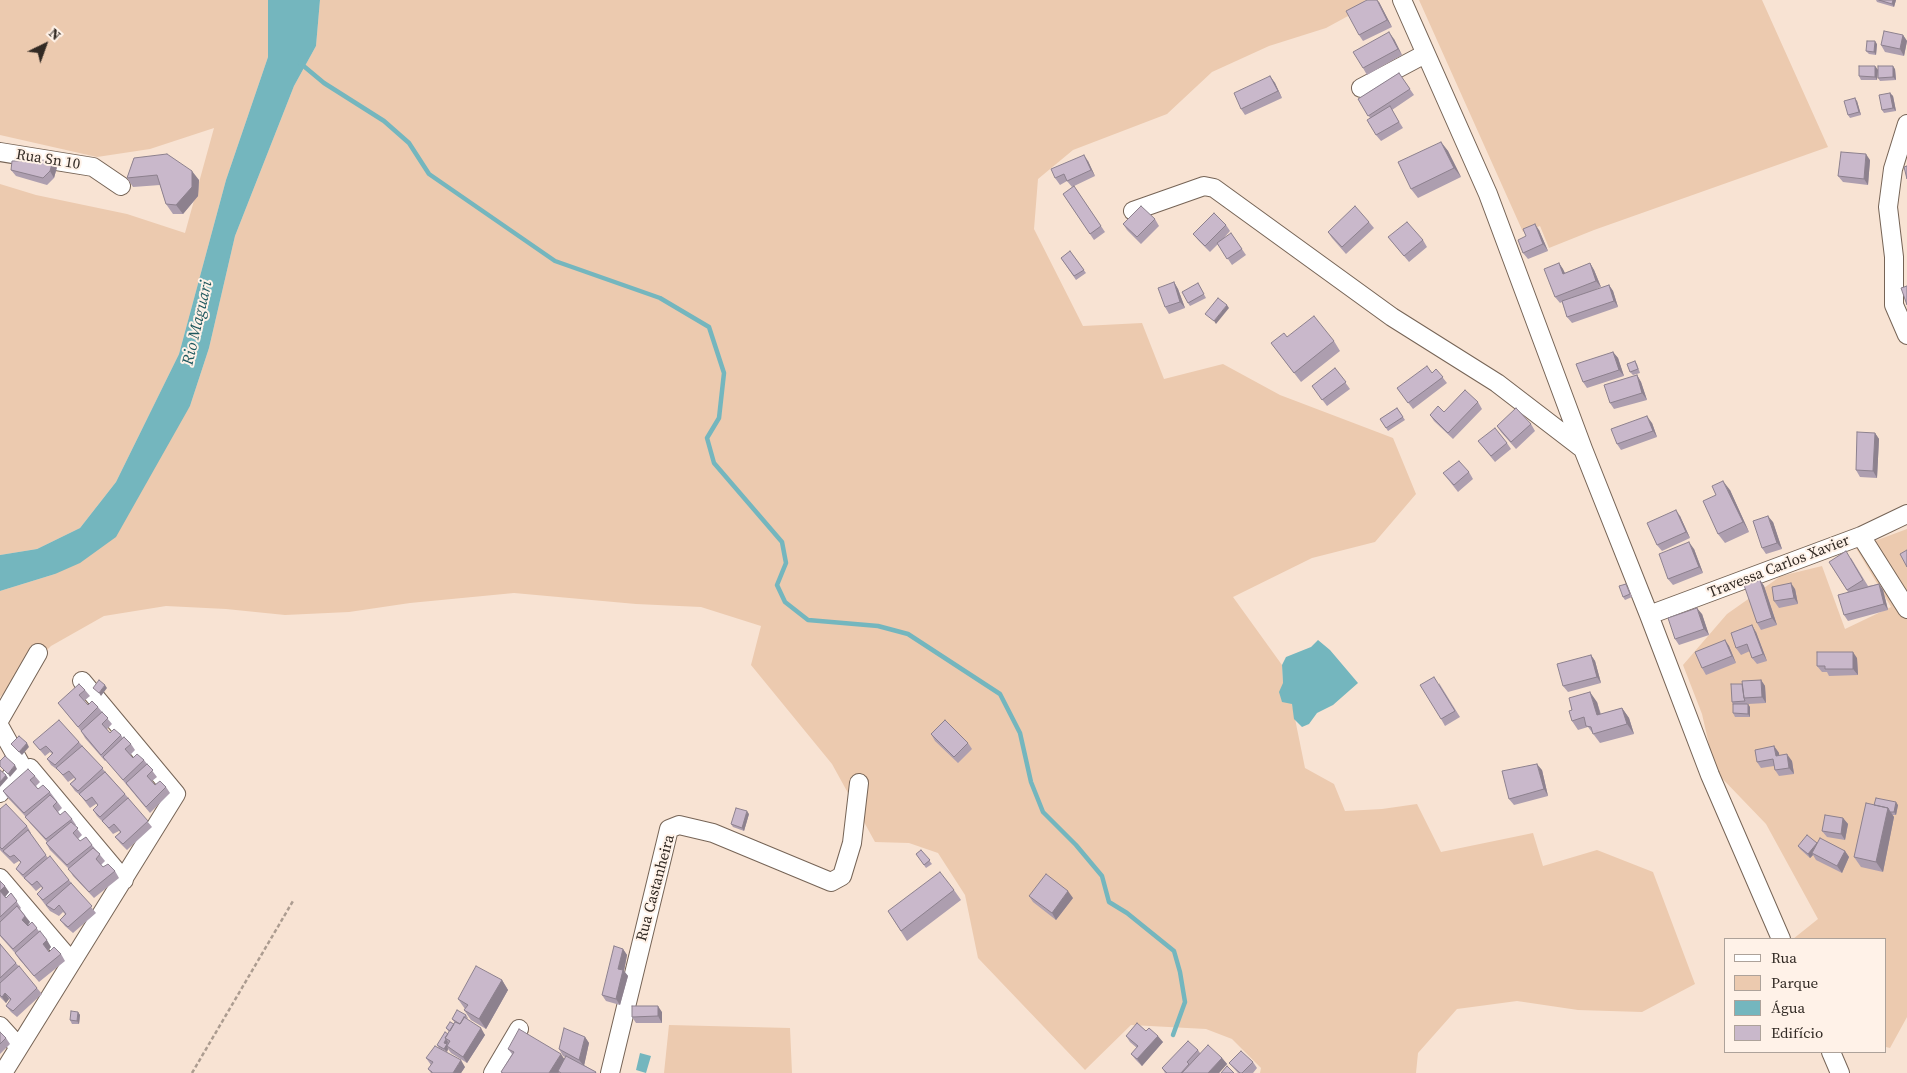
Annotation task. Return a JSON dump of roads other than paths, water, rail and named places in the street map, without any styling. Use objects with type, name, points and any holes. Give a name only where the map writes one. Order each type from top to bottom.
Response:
[{"type":"street","points":[[1402,0],[1424,54],[1488,194],[1583,449],[1650,615],[1710,775],[1781,938]]},
{"type":"street","points":[[1361,88],[1424,54]]},
{"type":"street","points":[[1907,124],[1892,169],[1888,207],[1894,257],[1894,304],[1907,335]]},
{"type":"street","name":"Rua Sn 10","points":[[0,152],[93,167],[121,186]]},
{"type":"street","points":[[1133,211],[1204,186],[1214,188],[1392,317],[1497,383],[1583,449]]},
{"type":"street","name":"Travessa Carlos Xavier","points":[[1650,615],[1861,536],[1907,514]]},
{"type":"street","points":[[1861,536],[1907,609]]},
{"type":"street","points":[[0,719],[38,652]]},
{"type":"street","points":[[3,1073],[176,794],[82,681]]},
{"type":"street","points":[[0,727],[20,763],[0,793]]},
{"type":"street","points":[[30,768],[124,880]]},
{"type":"street","name":"Rua Castanheira","points":[[610,1073],[669,829],[679,825],[713,833],[831,882],[842,876],[852,843],[859,783]]},
{"type":"street","points":[[0,878],[71,961]]},
{"type":"street","points":[[0,1026],[19,1047]]},
{"type":"street","points":[[493,1073],[519,1028]]},
{"type":"street","points":[[1831,1053],[1840,1073]]},
{"type":"water","name":"Rio Maguari","points":[[268,0],[320,0],[316,46],[294,86],[235,236],[209,348],[190,406],[116,537],[80,563],[55,574],[0,591],[0,555],[37,549],[80,528],[116,482],[179,354],[226,180],[268,57]]},
{"type":"water","points":[[1318,640],[1330,650],[1358,683],[1333,705],[1317,713],[1309,724],[1302,727],[1294,719],[1292,704],[1282,702],[1279,692],[1283,683],[1282,665],[1286,657],[1311,647]]},
{"type":"water","points":[[640,1053],[651,1056],[646,1073],[636,1070]]},
{"type":"waterway","points":[[300,63],[324,83],[384,121],[409,143],[429,174],[555,261],[660,298],[709,327],[724,373],[719,418],[707,438],[714,463],[782,542],[786,563],[777,585],[785,602],[808,620],[878,626],[908,634],[1000,694],[1020,733],[1031,782],[1043,812],[1076,845],[1102,876],[1109,902],[1127,913],[1174,951],[1185,1002],[1173,1035]]}]
